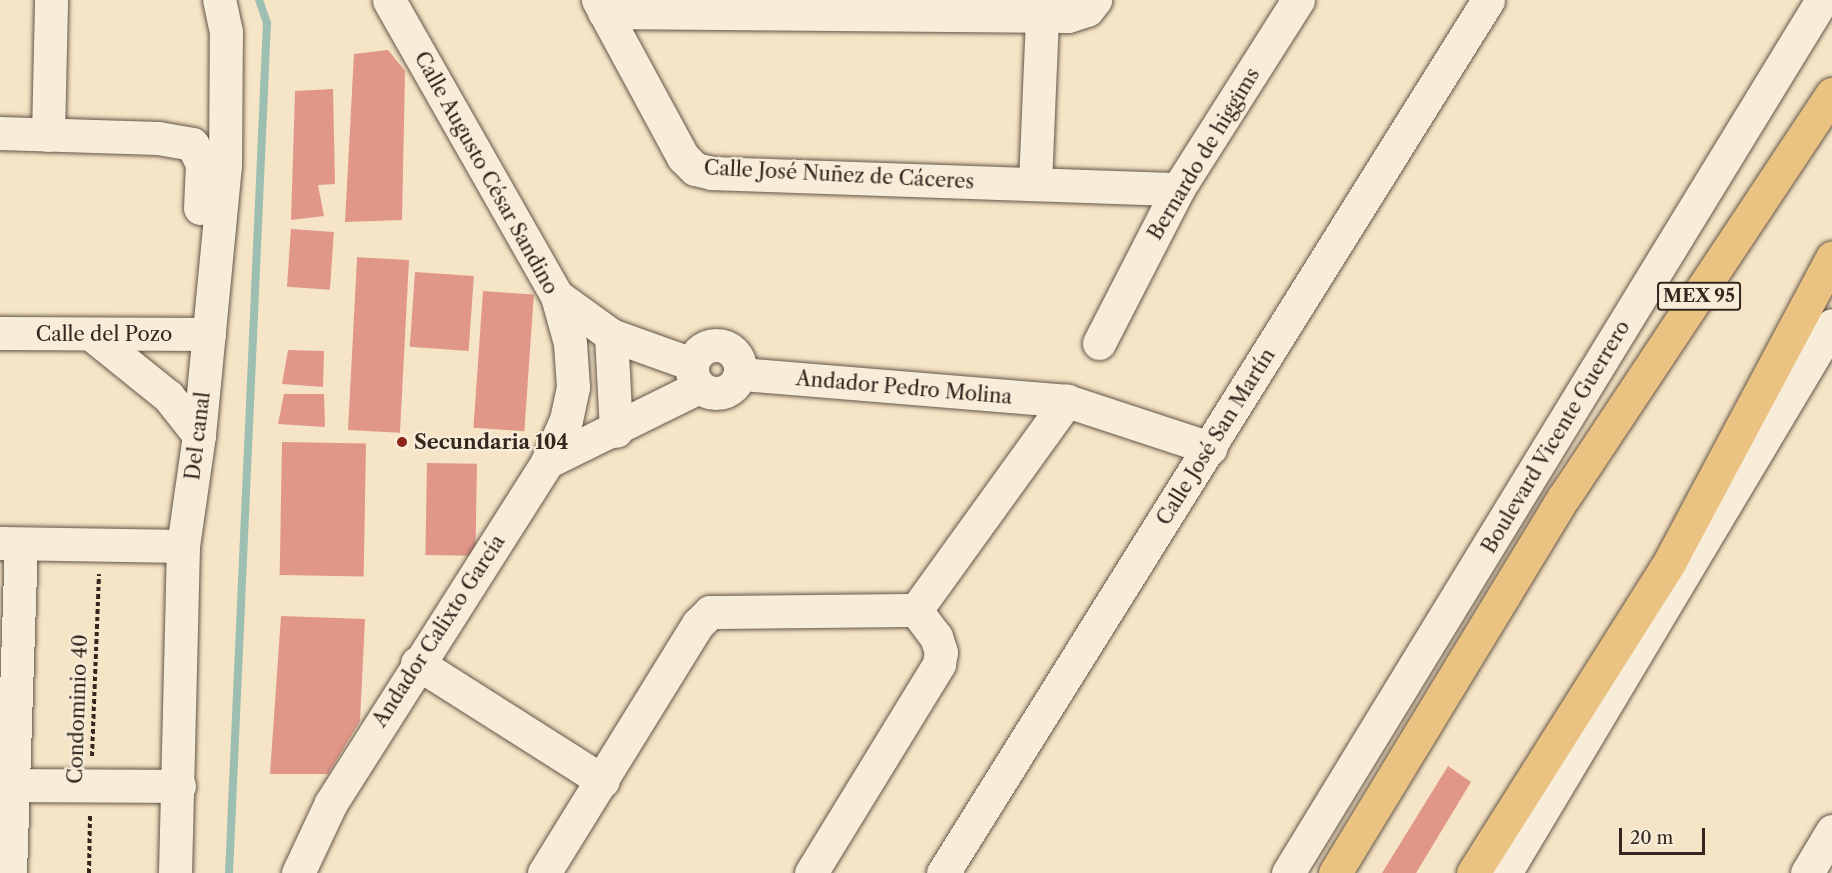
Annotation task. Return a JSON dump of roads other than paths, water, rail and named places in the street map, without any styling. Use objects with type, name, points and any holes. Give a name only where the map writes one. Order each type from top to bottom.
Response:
[{"type":"main road","name":"MEX 95","points":[[1335,873],[1564,497],[1832,94]]},
{"type":"main road","points":[[1473,873],[1670,561],[1832,258]]},
{"type":"street","points":[[48,135],[51,0]]},
{"type":"street","name":"Del canal","points":[[175,873],[179,786],[183,546],[199,435],[225,165],[226,32],[219,0]]},
{"type":"street","points":[[601,6],[1068,16],[1087,10],[1095,0]]},
{"type":"street","name":"Bernardo de higgims","points":[[1099,343],[1178,189],[1298,0]]},
{"type":"street","name":"Calle José San Martín","points":[[943,873],[1488,0]]},
{"type":"street","name":"Calle Augusto César Sandino","points":[[396,2],[557,296],[570,343],[573,387]]},
{"type":"street","name":"Calle José Nuñez de Cáceres","points":[[601,6],[683,157],[695,169],[712,173],[1178,189]]},
{"type":"street","name":"Boulevard Vicente Guerrero","points":[[1288,873],[1824,7]]},
{"type":"street","points":[[1035,184],[1042,15]]},
{"type":"street","points":[[0,133],[192,144],[202,164],[200,210]]},
{"type":"street","points":[[548,462],[616,431],[695,376],[611,335],[557,296]]},
{"type":"street","points":[[1505,873],[1832,325]]},
{"type":"street","name":"Calle del Pozo","points":[[0,333],[209,334]]},
{"type":"street","points":[[92,335],[168,396],[199,435]]},
{"type":"street","points":[[611,335],[616,431]]},
{"type":"street","name":"Andador Pedro Molina","points":[[695,376],[715,394],[731,389],[741,374],[1067,401],[1210,448]]},
{"type":"street","name":"Andador Calixto García","points":[[298,873],[331,803],[417,663],[548,462],[566,420],[573,387]]},
{"type":"street","points":[[915,610],[1067,401]]},
{"type":"street","points":[[10,873],[14,785],[10,544],[100,547],[183,546]]},
{"type":"street","points":[[544,873],[698,624],[710,612],[915,610]]},
{"type":"street","points":[[811,873],[939,664],[941,652],[936,637],[915,610]]},
{"type":"street","points":[[417,663],[603,781]]},
{"type":"street","points":[[14,785],[179,786]]},
{"type":"street","points":[[1807,873],[1832,831]]},
{"type":"waterway","points":[[229,873],[267,23],[259,0]]},
{"type":"place","name":"Secundaria 104","points":[[402,442]]}]
